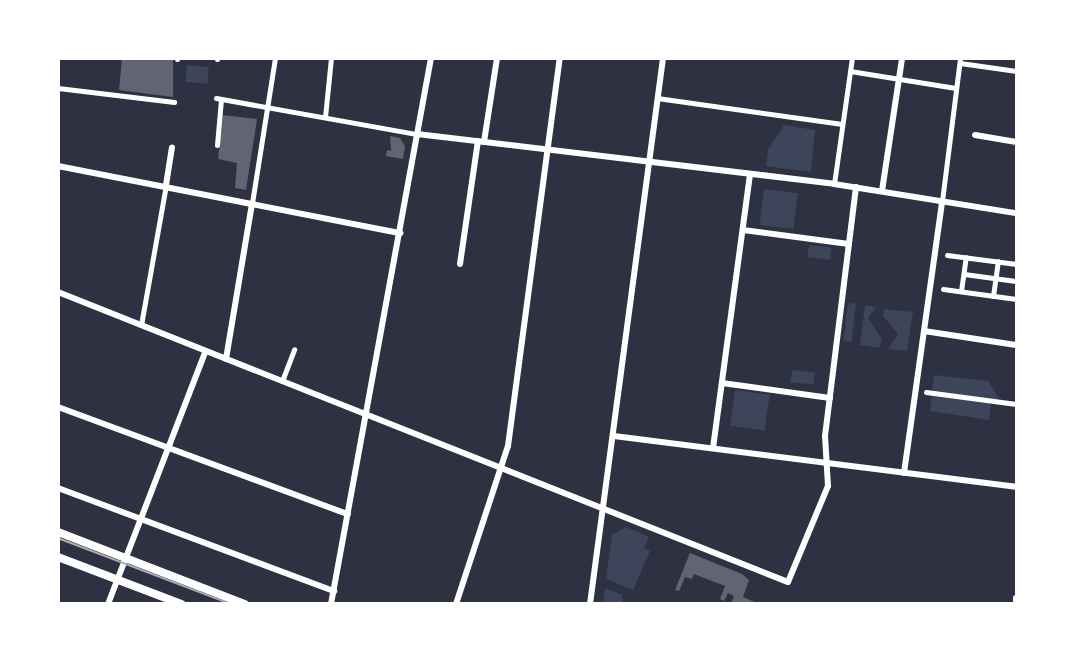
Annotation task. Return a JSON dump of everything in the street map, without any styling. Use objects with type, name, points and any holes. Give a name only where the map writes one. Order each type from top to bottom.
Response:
[{"type":"street","points":[[226,359],[275,58]]},
{"type":"street","points":[[325,117],[331,58]]},
{"type":"street","points":[[331,603],[431,58]]},
{"type":"street","points":[[460,264],[497,58]]},
{"type":"street","points":[[456,603],[508,446],[560,58]]},
{"type":"street","points":[[590,603],[663,58]]},
{"type":"street","points":[[834,184],[852,58]]},
{"type":"street","points":[[882,191],[902,58]]},
{"type":"street","points":[[904,473],[960,61],[1017,71]]},
{"type":"street","points":[[850,71],[956,88]]},
{"type":"street","points":[[58,88],[174,102]]},
{"type":"street","points":[[217,145],[219,98],[417,134],[834,184],[1017,213]]},
{"type":"street","points":[[657,98],[842,124]]},
{"type":"street","points":[[975,135],[1017,141]]},
{"type":"street","points":[[141,325],[172,147]]},
{"type":"street","points":[[58,166],[166,185],[400,233]]},
{"type":"street","points":[[713,448],[750,174]]},
{"type":"street","points":[[58,292],[788,582],[828,486],[826,461],[830,398],[856,187]]},
{"type":"street","points":[[742,230],[849,244]]},
{"type":"street","points":[[947,255],[1017,264]]},
{"type":"street","points":[[962,291],[966,257]]},
{"type":"street","points":[[993,296],[998,261]]},
{"type":"street","points":[[964,273],[1017,281]]},
{"type":"street","points":[[943,289],[1017,299]]},
{"type":"street","points":[[924,331],[1017,345]]},
{"type":"street","points":[[282,381],[294,348]]},
{"type":"street","points":[[108,603],[206,352]]},
{"type":"street","points":[[722,383],[830,398]]},
{"type":"street","points":[[926,392],[1017,404]]},
{"type":"street","points":[[58,407],[348,514]]},
{"type":"street","points":[[614,436],[826,461],[1017,487]]},
{"type":"street","points":[[58,488],[334,591]]},
{"type":"street","points":[[58,532],[245,603]]},
{"type":"street","points":[[58,557],[181,603]]},
{"type":"street","points":[[1016,603],[1017,598]]},
{"type":"shaded area","points":[[187,65],[209,67],[207,84],[186,82]]},
{"type":"shaded area","points":[[784,125],[815,130],[811,172],[766,166],[768,150]]},
{"type":"shaded area","points":[[764,189],[798,193],[793,229],[760,225]]},
{"type":"shaded area","points":[[809,245],[832,248],[830,260],[808,257]]},
{"type":"shaded area","points":[[848,303],[856,304],[851,342],[843,341]]},
{"type":"shaded area","points":[[865,305],[876,307],[868,318],[882,339],[880,348],[860,345]]},
{"type":"shaded area","points":[[884,309],[913,312],[907,351],[888,349],[898,334],[883,316]]},
{"type":"shaded area","points":[[792,370],[815,373],[813,385],[791,382]]},
{"type":"shaded area","points":[[934,375],[988,381],[999,398],[991,404],[989,420],[930,411]]},
{"type":"shaded area","points":[[735,390],[770,395],[765,431],[730,426]]},
{"type":"shaded area","points":[[626,527],[649,537],[644,548],[650,551],[633,590],[606,579],[612,535]]},
{"type":"shaded area","points":[[605,588],[622,595],[623,603],[603,603]]},
{"type":"building","points":[[122,58],[173,58],[173,97],[119,90]]},
{"type":"building","points":[[223,115],[257,119],[246,190],[235,188],[237,163],[218,159]]},
{"type":"building","points":[[390,136],[400,138],[405,146],[403,159],[386,156],[387,150],[391,151]]},
{"type":"building","points":[[690,553],[742,574],[749,580],[743,597],[759,604],[731,604],[734,596],[728,593],[724,601],[720,599],[725,586],[694,574],[692,579],[685,577],[679,591],[675,590]]},
{"type":"tram line","points":[[58,538],[231,604]]}]
